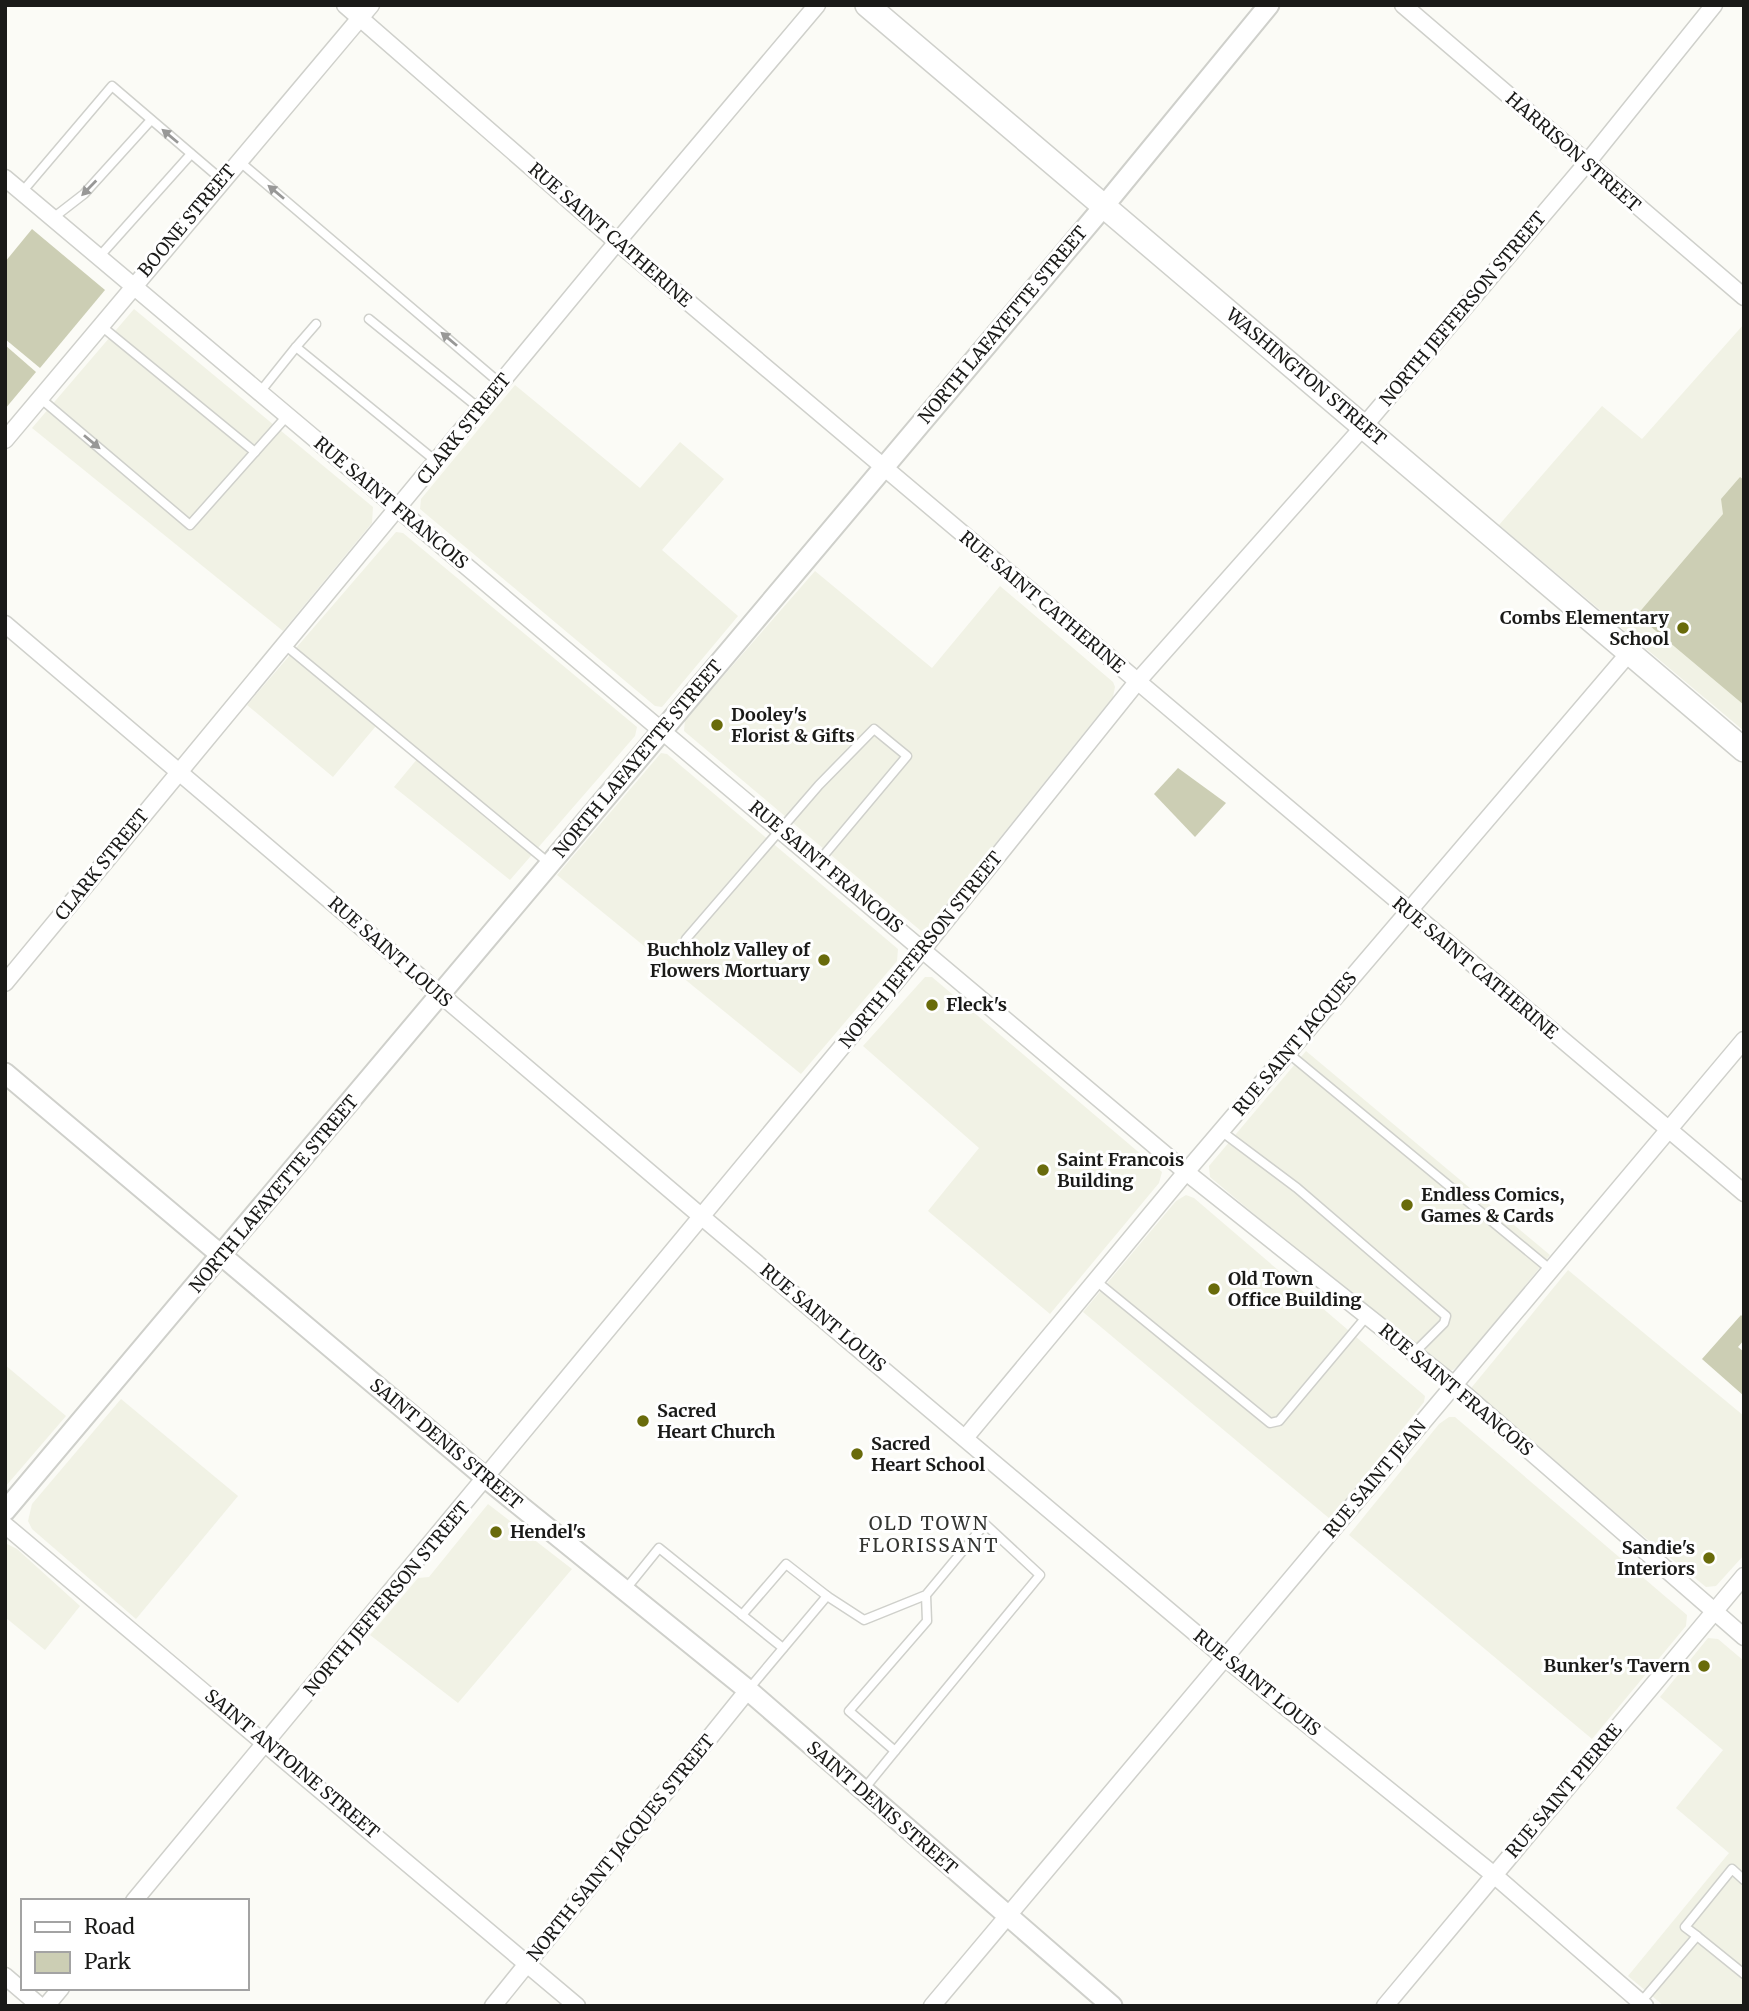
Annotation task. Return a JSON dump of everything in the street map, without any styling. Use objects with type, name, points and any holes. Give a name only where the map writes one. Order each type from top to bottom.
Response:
[{"type":"main road","name":"WASHINGTON STREET","points":[[867,5],[1744,750]]},
{"type":"street","name":"RUE SAINT CATHERINE","points":[[345,5],[365,11],[617,242],[1744,1193]]},
{"type":"street","name":"CLARK STREET","points":[[5,983],[617,242],[817,5]]},
{"type":"street","name":"NORTH LAFAYETTE STREET","points":[[5,1511],[1104,206],[1269,5]]},
{"type":"street","name":"HARRISON STREET","points":[[1404,5],[1744,297]]},
{"type":"street","name":"NORTH JEFFERSON STREET","points":[[136,1899],[487,1479],[923,949],[1137,682],[1364,426],[1586,164],[1714,5]]},
{"type":"street","name":"BOONE STREET","points":[[5,440],[132,285],[365,11]]},
{"type":"street","name":"RUE SAINT FRANCOIS","points":[[5,178],[1186,1172],[1454,1385],[1744,1636]]},
{"type":"street","name":"RUE SAINT LOUIS","points":[[5,624],[1225,1658],[1493,1875],[1643,2004]]},
{"type":"street","name":"RUE SAINT JACQUES","points":[[965,1438],[1186,1172],[1629,653]]},
{"type":"street","name":"RUE SAINT JEAN","points":[[932,2006],[1744,1040]]},
{"type":"street","name":"SAINT DENIS STREET","points":[[5,1073],[487,1479],[748,1690],[1112,2006]]},
{"type":"street","name":"SAINT ANTOINE STREET","points":[[5,1524],[578,2006]]},
{"type":"street","name":"RUE SAINT PIERRE","points":[[1385,2006],[1744,1576]]},
{"type":"street","name":"NORTH SAINT JACQUES STREET","points":[[493,2006],[748,1690]]},
{"type":"street","points":[[5,1976],[21,1990]]},
{"type":"street","points":[[21,1990],[40,2006]]},
{"type":"street","points":[[46,2006],[59,1990]]},
{"type":"lane","points":[[22,192],[112,86],[222,180]]},
{"type":"lane","points":[[53,218],[84,194],[151,120]]},
{"type":"lane","points":[[99,257],[191,154]]},
{"type":"lane","points":[[238,161],[501,384]]},
{"type":"lane","points":[[369,320],[481,409]]},
{"type":"lane","points":[[260,392],[316,324]]},
{"type":"lane","points":[[99,325],[255,452]]},
{"type":"lane","points":[[296,347],[437,462]]},
{"type":"lane","points":[[40,398],[190,525],[286,416]]},
{"type":"lane","points":[[285,645],[550,864]]},
{"type":"lane","points":[[686,939],[874,729],[907,756],[819,861]]},
{"type":"lane","points":[[1288,1053],[1551,1270]]},
{"type":"lane","points":[[1221,1131],[1297,1188],[1446,1316],[1444,1323],[1414,1353]]},
{"type":"lane","points":[[1096,1281],[1270,1423],[1279,1421],[1367,1316]]},
{"type":"lane","points":[[742,1615],[786,1564],[864,1620],[926,1594],[985,1524],[1040,1575],[863,1791]]},
{"type":"lane","points":[[625,1590],[659,1548],[783,1648]]},
{"type":"lane","points":[[895,1751],[849,1711],[927,1620],[926,1594]]},
{"type":"lane","points":[[748,1690],[827,1596]]},
{"type":"lane","points":[[1744,1880],[1732,1869],[1685,1927],[1744,1974]]},
{"type":"lane","points":[[1643,2004],[1697,1936]]},
{"type":"shaded area","points":[[134,309],[373,507],[372,523],[283,631],[32,428]]},
{"type":"shaded area","name":"Combs Elementary School","points":[[1744,324],[1744,731],[1499,525],[1602,406],[1642,439]]},
{"type":"shaded area","points":[[515,385],[640,488],[680,442],[724,479],[662,550],[738,616],[662,707],[655,706],[420,509],[421,499]]},
{"type":"shaded area","points":[[396,532],[403,533],[637,727],[635,736],[510,880],[394,787],[418,758],[376,726],[333,777],[247,705]]},
{"type":"shaded area","points":[[815,571],[932,668],[1000,586],[1113,682],[1115,687],[1113,697],[929,926],[921,931],[684,731],[685,720]]},
{"type":"shaded area","points":[[661,753],[667,754],[898,949],[897,961],[801,1074],[557,875]]},
{"type":"shaded area","points":[[925,977],[932,977],[1162,1172],[1159,1183],[1050,1314],[928,1211],[979,1148],[863,1046]]},
{"type":"shaded area","points":[[1306,1051],[1550,1255],[1464,1361],[1453,1370],[1440,1370],[1210,1177],[1209,1166]]},
{"type":"shaded area","points":[[1186,1195],[1194,1198],[1425,1396],[1424,1402],[1330,1519],[1083,1312],[1176,1201]]},
{"type":"shaded area","points":[[1568,1270],[1744,1416],[1744,1555],[1716,1586],[1706,1587],[1476,1400],[1472,1392],[1472,1387]]},
{"type":"shaded area","points":[[5,1365],[66,1416],[5,1487]]},
{"type":"shaded area","points":[[121,1399],[238,1496],[136,1619],[32,1529],[28,1521],[32,1504]]},
{"type":"shaded area","points":[[1449,1417],[1455,1417],[1687,1615],[1686,1626],[1592,1739],[1349,1535],[1439,1424]]},
{"type":"shaded area","points":[[488,1504],[572,1569],[458,1703],[370,1635],[418,1578],[429,1577]]},
{"type":"shaded area","points":[[7,1544],[17,1549],[80,1606],[45,1650],[5,1617]]},
{"type":"shaded area","points":[[1708,1638],[1718,1639],[1744,1661],[1744,2006],[1664,2006],[1628,1976],[1729,1853],[1676,1808],[1723,1750],[1660,1697]]},
{"type":"green space","points":[[32,229],[105,290],[40,368],[5,339],[5,262]]},
{"type":"green space","points":[[5,345],[36,372],[5,409]]},
{"type":"green space","points":[[1740,477],[1744,480],[1744,705],[1637,615],[1723,514],[1721,499]]},
{"type":"green space","points":[[1178,768],[1226,803],[1195,837],[1154,794]]},
{"type":"green space","points":[[1741,1315],[1744,1318],[1744,1340],[1738,1347],[1744,1352],[1744,1396],[1702,1359]]},
{"type":"place","name":"Combs Elementary School","points":[[1683,628]]},
{"type":"place","name":"Dooley's Florist & Gifts","points":[[717,725]]},
{"type":"place","name":"Buchholz Valley of Flowers Mortuary","points":[[824,960]]},
{"type":"place","name":"Fleck's","points":[[932,1005]]},
{"type":"place","name":"Saint Francois Building","points":[[1043,1170]]},
{"type":"place","name":"Endless Comics, Games & Cards","points":[[1407,1205]]},
{"type":"place","name":"Old Town Office Building","points":[[1214,1289]]},
{"type":"place","name":"Sacred Heart Church","points":[[643,1421]]},
{"type":"place","name":"Sacred Heart School","points":[[857,1454]]},
{"type":"place","name":"Hendel's","points":[[496,1532]]},
{"type":"place","name":"Sandie's Interiors","points":[[1709,1558]]},
{"type":"place","name":"Bunker's Tavern","points":[[1704,1666]]},
{"type":"district","name":"OLD TOWN FLORISSANT","points":[[929,1534]]}]
